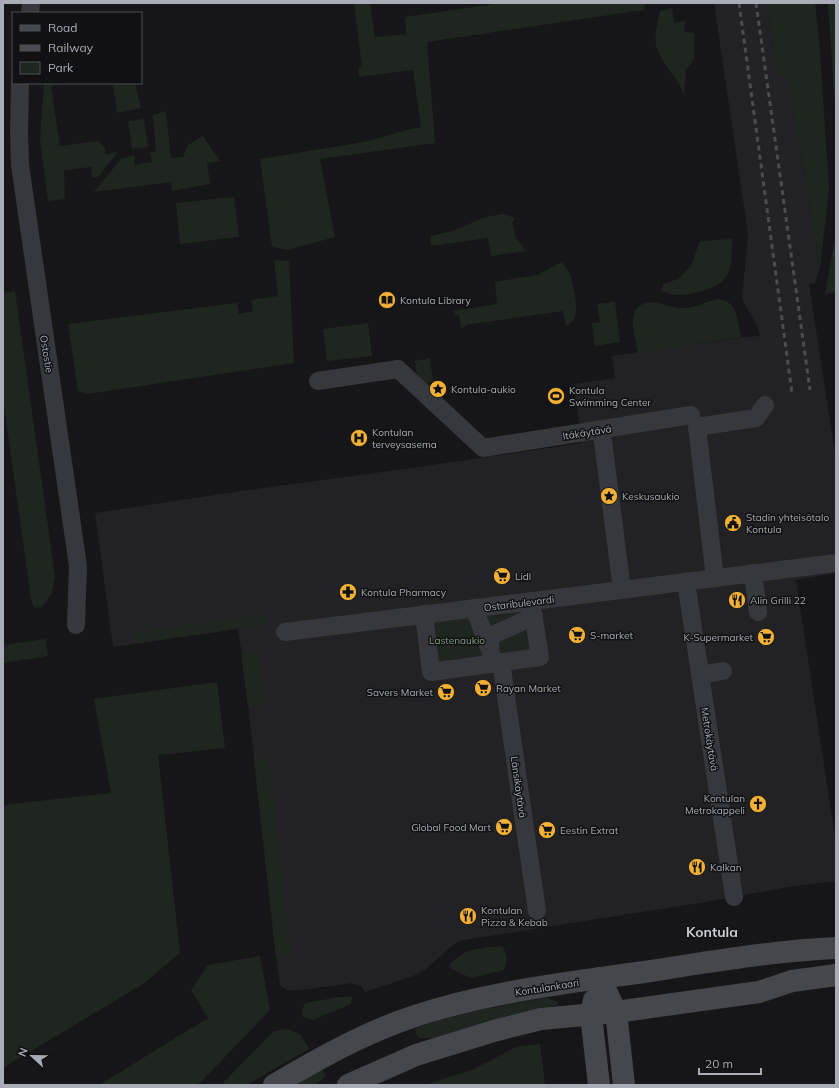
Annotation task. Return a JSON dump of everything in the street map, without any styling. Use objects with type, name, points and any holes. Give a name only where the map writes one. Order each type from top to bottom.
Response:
[{"type":"main road","name":"Kontulankaari","points":[[274,1085],[321,1057],[390,1026],[413,1017],[481,998],[600,978],[784,951],[836,948]]},
{"type":"main road","points":[[348,1085],[416,1055],[484,1034],[541,1020],[616,1012],[759,992],[792,981],[836,975]]},
{"type":"main road","points":[[600,978],[616,1012],[624,1085]]},
{"type":"main road","points":[[599,1085],[591,1014],[600,978]]},
{"type":"street","name":"Ostostie","points":[[20,84],[20,165],[30,244],[78,566],[76,625]]},
{"type":"street","name":"Itäkäytävä","points":[[318,381],[398,369],[483,448],[534,437],[582,432],[691,415]]},
{"type":"street","points":[[715,578],[697,427],[756,418],[765,405],[741,409]]},
{"type":"street","points":[[603,441],[622,590]]},
{"type":"street","name":"Ostaribulevardi","points":[[285,632],[474,608],[532,609],[622,590],[753,573],[829,567]]},
{"type":"street","points":[[753,573],[758,612]]},
{"type":"street","name":"Metrokäytävä","points":[[686,582],[734,897]]},
{"type":"street","name":"Länsikäytävä","points":[[474,608],[494,658],[537,911]]},
{"type":"street","points":[[424,614],[430,675],[494,658],[540,657],[532,609],[493,635],[490,640],[494,658]]},
{"type":"street","points":[[700,675],[723,672]]},
{"type":"shaded area","points":[[714,3],[767,3],[777,76],[788,75],[820,268],[815,283],[809,284],[836,460],[836,573],[796,580],[836,844],[836,881],[788,887],[706,902],[464,940],[454,944],[425,970],[413,976],[365,992],[361,986],[352,983],[294,991],[287,990],[280,984],[276,957],[244,668],[238,629],[113,647],[95,513],[582,443],[574,384],[615,378],[612,356],[760,336],[757,326],[742,299],[748,234]]},
{"type":"green space","points":[[354,3],[370,3],[375,37],[406,34],[405,17],[501,3],[646,3],[643,10],[427,42],[435,143],[320,159],[335,237],[288,250],[272,247],[260,159],[364,142],[421,127],[413,70],[359,77],[358,68],[362,67]]},
{"type":"green space","points":[[767,3],[815,3],[820,50],[829,189],[820,268],[788,76],[777,77]]},
{"type":"green space","points":[[828,3],[836,3],[836,121]]},
{"type":"green space","points":[[672,8],[674,23],[685,21],[684,31],[695,33],[694,59],[686,70],[684,96],[682,89],[661,58],[656,45],[656,32],[660,11]]},
{"type":"green space","points":[[44,84],[66,84],[51,86],[60,146],[97,141],[105,147],[105,154],[118,152],[98,177],[92,177],[91,167],[64,170],[65,199],[48,201],[40,139]]},
{"type":"green space","points":[[113,84],[135,84],[141,108],[117,113]]},
{"type":"green space","points":[[166,111],[171,158],[183,157],[188,145],[203,136],[220,161],[207,163],[210,184],[172,191],[171,182],[94,192],[121,159],[134,155],[135,165],[152,162],[150,152],[156,151],[153,115]]},
{"type":"green space","points":[[144,119],[148,147],[132,149],[128,121]]},
{"type":"green space","points":[[234,197],[239,237],[180,244],[176,203]]},
{"type":"green space","points":[[503,214],[515,218],[512,223],[515,236],[526,251],[491,256],[488,238],[431,246],[430,236],[453,231],[485,217]]},
{"type":"green space","points":[[836,230],[836,292],[825,294],[835,238]]},
{"type":"green space","points":[[732,239],[730,267],[724,280],[711,288],[688,294],[674,295],[661,291],[663,284],[678,279],[691,266],[700,241]]},
{"type":"green space","points":[[274,260],[289,261],[294,363],[87,394],[78,391],[68,324],[237,303],[239,314],[253,311],[251,300],[278,296]]},
{"type":"green space","points":[[562,262],[570,274],[576,302],[575,316],[572,322],[568,325],[566,326],[563,311],[465,325],[465,327],[461,328],[459,315],[455,315],[454,311],[497,304],[495,282],[537,275]]},
{"type":"green space","points":[[15,291],[55,576],[52,593],[42,607],[34,608],[31,599],[3,399],[3,293]]},
{"type":"green space","points":[[717,299],[724,300],[733,307],[741,337],[638,353],[634,335],[633,318],[635,311],[639,306],[646,303],[657,303],[686,308]]},
{"type":"green space","points":[[615,302],[620,342],[595,346],[592,323],[600,322],[597,304]]},
{"type":"green space","points":[[368,323],[372,356],[327,361],[323,329]]},
{"type":"green space","points":[[430,358],[433,382],[418,385],[415,361]]},
{"type":"green space","points":[[515,606],[518,613],[487,628],[478,610]]},
{"type":"green space","name":"Lastenaukio","points":[[471,612],[487,658],[438,665],[431,618]]},
{"type":"green space","points":[[266,614],[267,624],[132,644],[131,633]]},
{"type":"green space","points":[[531,620],[536,652],[500,657],[500,651],[494,637]]},
{"type":"green space","points":[[46,639],[48,656],[3,663],[3,645]]},
{"type":"green space","points":[[253,651],[257,653],[260,659],[265,704],[248,707],[241,653]]},
{"type":"green space","points":[[217,682],[225,748],[158,755],[180,953],[143,984],[3,1068],[3,805],[111,793],[94,699]]},
{"type":"green space","points":[[269,758],[291,955],[276,957],[254,760]]},
{"type":"green space","points":[[500,946],[503,947],[506,956],[504,970],[472,978],[450,968],[449,966],[460,955],[466,952]]},
{"type":"green space","points":[[260,956],[270,1010],[202,1081],[195,1085],[99,1085],[208,1018],[191,990],[208,965]]},
{"type":"green space","points":[[340,997],[352,997],[351,1004],[313,1020],[303,1017],[302,1011],[305,1003]]},
{"type":"green space","points":[[546,998],[558,1002],[557,1005],[498,1018],[435,1038],[419,1038],[415,1033],[416,1028],[448,1018]]},
{"type":"green space","points":[[288,1029],[301,1035],[309,1049],[247,1085],[221,1085],[274,1031]]},
{"type":"green space","points":[[540,1044],[545,1085],[425,1085],[474,1069],[516,1047]]},
{"type":"green space","points":[[322,1069],[326,1076],[315,1085],[296,1085]]},
{"type":"railway","points":[[739,3],[792,393]]},
{"type":"railway","points":[[756,3],[810,390]]},
{"type":"place","name":"Kontula Library","points":[[387,300]]},
{"type":"place","name":"Kontula-aukio","points":[[438,389]]},
{"type":"place","name":"Kontula Swimming Center","points":[[556,396]]},
{"type":"place","name":"Kontulan terveysasema","points":[[359,438]]},
{"type":"place","name":"Keskusaukio","points":[[609,496]]},
{"type":"place","name":"Stadin yhteisötalo Kontula","points":[[733,523]]},
{"type":"place","name":"Lidl","points":[[502,576]]},
{"type":"place","name":"Kontula Pharmacy","points":[[348,592]]},
{"type":"place","name":"Alin Grilli 22","points":[[737,600]]},
{"type":"place","name":"S-market","points":[[577,635]]},
{"type":"place","name":"K-Supermarket","points":[[766,637]]},
{"type":"place","name":"Rayan Market","points":[[483,688]]},
{"type":"place","name":"Savers Market","points":[[446,692]]},
{"type":"place","name":"Kontulan Metrokappeli","points":[[758,804]]},
{"type":"place","name":"Global Food Mart","points":[[504,827]]},
{"type":"place","name":"Eestin Extrat","points":[[547,830]]},
{"type":"place","name":"Kalkan","points":[[697,867]]},
{"type":"place","name":"Kontulan Pizza & Kebab","points":[[468,916]]},
{"type":"district","name":"Kontula","points":[[712,932]]}]
